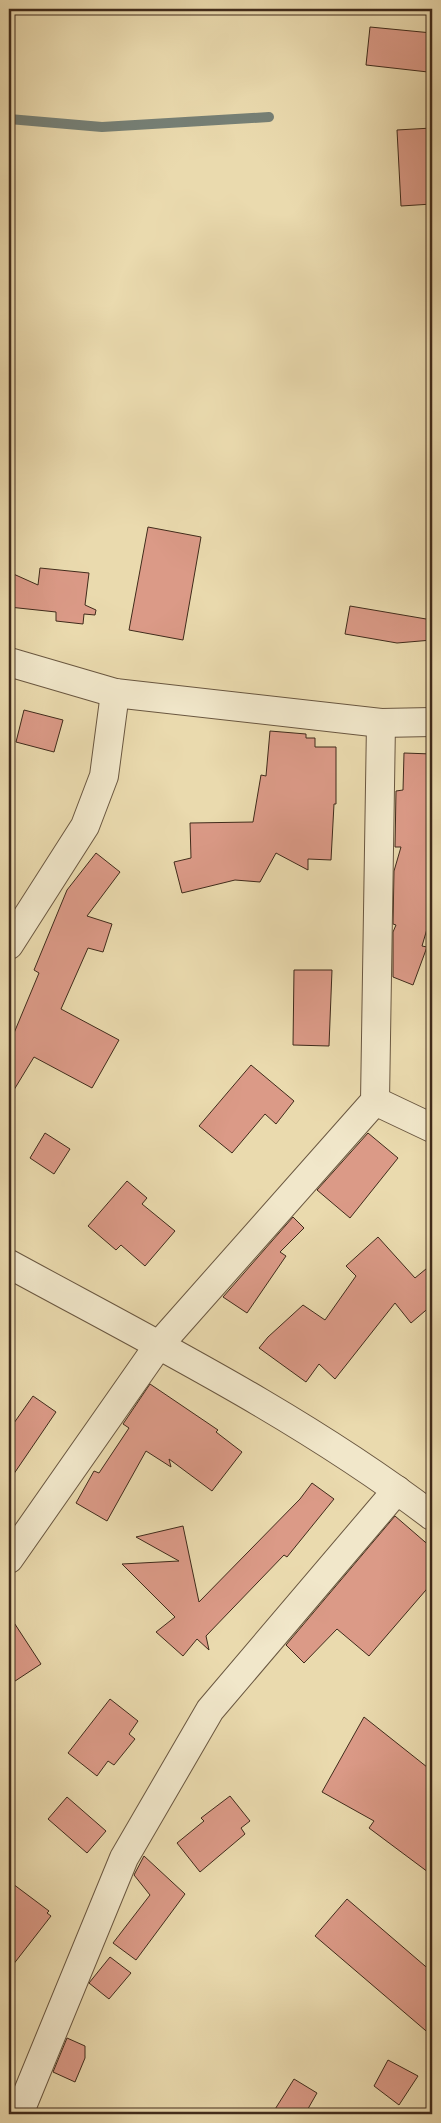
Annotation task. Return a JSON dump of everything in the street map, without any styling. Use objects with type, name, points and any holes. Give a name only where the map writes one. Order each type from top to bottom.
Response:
[{"type":"street","points":[[9,662],[115,693],[381,723],[432,722]]},
{"type":"street","points":[[9,945],[85,826],[104,776],[115,693]]},
{"type":"street","points":[[9,1559],[158,1346],[375,1101],[381,723]]},
{"type":"street","points":[[375,1101],[432,1128]]},
{"type":"street","points":[[9,1264],[257,1401],[397,1490],[432,1516]]},
{"type":"street","points":[[25,2106],[124,1858],[210,1710],[397,1490]]},
{"type":"building","points":[[370,27],[432,33],[428,72],[366,65]]},
{"type":"building","points":[[432,128],[432,204],[401,206],[397,130]]},
{"type":"building","points":[[148,527],[201,537],[183,640],[129,630]]},
{"type":"building","points":[[40,568],[89,573],[85,605],[96,610],[95,615],[84,614],[83,624],[56,621],[56,612],[9,607],[9,572],[38,585]]},
{"type":"building","points":[[350,606],[432,620],[432,640],[397,643],[345,634]]},
{"type":"building","points":[[24,710],[63,720],[54,752],[16,742]]},
{"type":"building","points":[[270,731],[306,734],[306,738],[315,738],[315,747],[336,747],[336,804],[334,804],[331,860],[308,859],[308,870],[276,853],[260,882],[235,880],[182,893],[174,862],[191,858],[190,823],[253,822],[261,775],[266,776]]},
{"type":"building","points":[[404,753],[432,754],[432,912],[422,946],[427,947],[413,985],[393,977],[393,932],[396,925],[393,924],[394,871],[401,847],[395,847],[396,791],[403,790]]},
{"type":"building","points":[[96,853],[120,872],[87,916],[112,924],[103,952],[88,948],[61,1009],[119,1040],[92,1088],[34,1057],[9,1098],[9,1045],[39,973],[34,970],[67,890]]},
{"type":"building","points":[[294,970],[332,970],[329,1046],[293,1045]]},
{"type":"building","points":[[251,1065],[294,1101],[276,1124],[265,1114],[232,1153],[199,1126]]},
{"type":"building","points":[[45,1133],[70,1149],[54,1174],[30,1158]]},
{"type":"building","points":[[368,1133],[398,1158],[350,1218],[317,1190]]},
{"type":"building","points":[[127,1181],[147,1198],[142,1204],[175,1231],[145,1266],[121,1245],[116,1250],[88,1226]]},
{"type":"building","points":[[293,1217],[304,1228],[280,1252],[286,1256],[247,1313],[223,1297]]},
{"type":"building","points":[[378,1237],[415,1278],[432,1264],[432,1305],[411,1323],[395,1303],[335,1379],[319,1364],[306,1382],[259,1348],[268,1337],[303,1305],[325,1320],[356,1276],[346,1266]]},
{"type":"building","points":[[150,1384],[218,1430],[216,1432],[242,1452],[212,1491],[169,1459],[171,1467],[146,1451],[107,1521],[76,1503],[94,1471],[99,1473],[129,1428],[123,1424]]},
{"type":"building","points":[[33,1396],[56,1412],[9,1481],[9,1430]]},
{"type":"building","points":[[312,1483],[334,1499],[287,1557],[284,1555],[206,1636],[209,1650],[197,1639],[183,1656],[156,1632],[175,1617],[122,1564],[179,1561],[136,1537],[183,1526],[199,1602],[300,1499]]},
{"type":"building","points":[[395,1516],[432,1548],[432,1583],[369,1656],[337,1629],[304,1663],[286,1645]]},
{"type":"building","points":[[9,1615],[41,1664],[9,1685]]},
{"type":"building","points":[[110,1699],[138,1721],[129,1734],[135,1739],[114,1765],[108,1761],[97,1776],[68,1753]]},
{"type":"building","points":[[364,1717],[432,1771],[432,1875],[369,1828],[374,1821],[322,1792]]},
{"type":"building","points":[[230,1796],[250,1821],[241,1828],[245,1834],[200,1872],[177,1843],[204,1821],[201,1818]]},
{"type":"building","points":[[67,1797],[106,1831],[87,1853],[48,1819]]},
{"type":"building","points":[[144,1856],[185,1894],[136,1960],[113,1943],[150,1895],[134,1875]]},
{"type":"building","points":[[9,1881],[49,1911],[47,1913],[51,1916],[9,1970]]},
{"type":"building","points":[[347,1899],[432,1972],[432,2036],[315,1936]]},
{"type":"building","points":[[110,1957],[131,1973],[109,1999],[89,1983]]},
{"type":"building","points":[[67,2038],[85,2046],[85,2058],[75,2082],[53,2072]]},
{"type":"building","points":[[388,2060],[418,2076],[399,2105],[374,2086]]},
{"type":"building","points":[[294,2079],[317,2093],[305,2114],[272,2114]]},
{"type":"waterway","points":[[9,119],[102,127],[269,117]]}]
